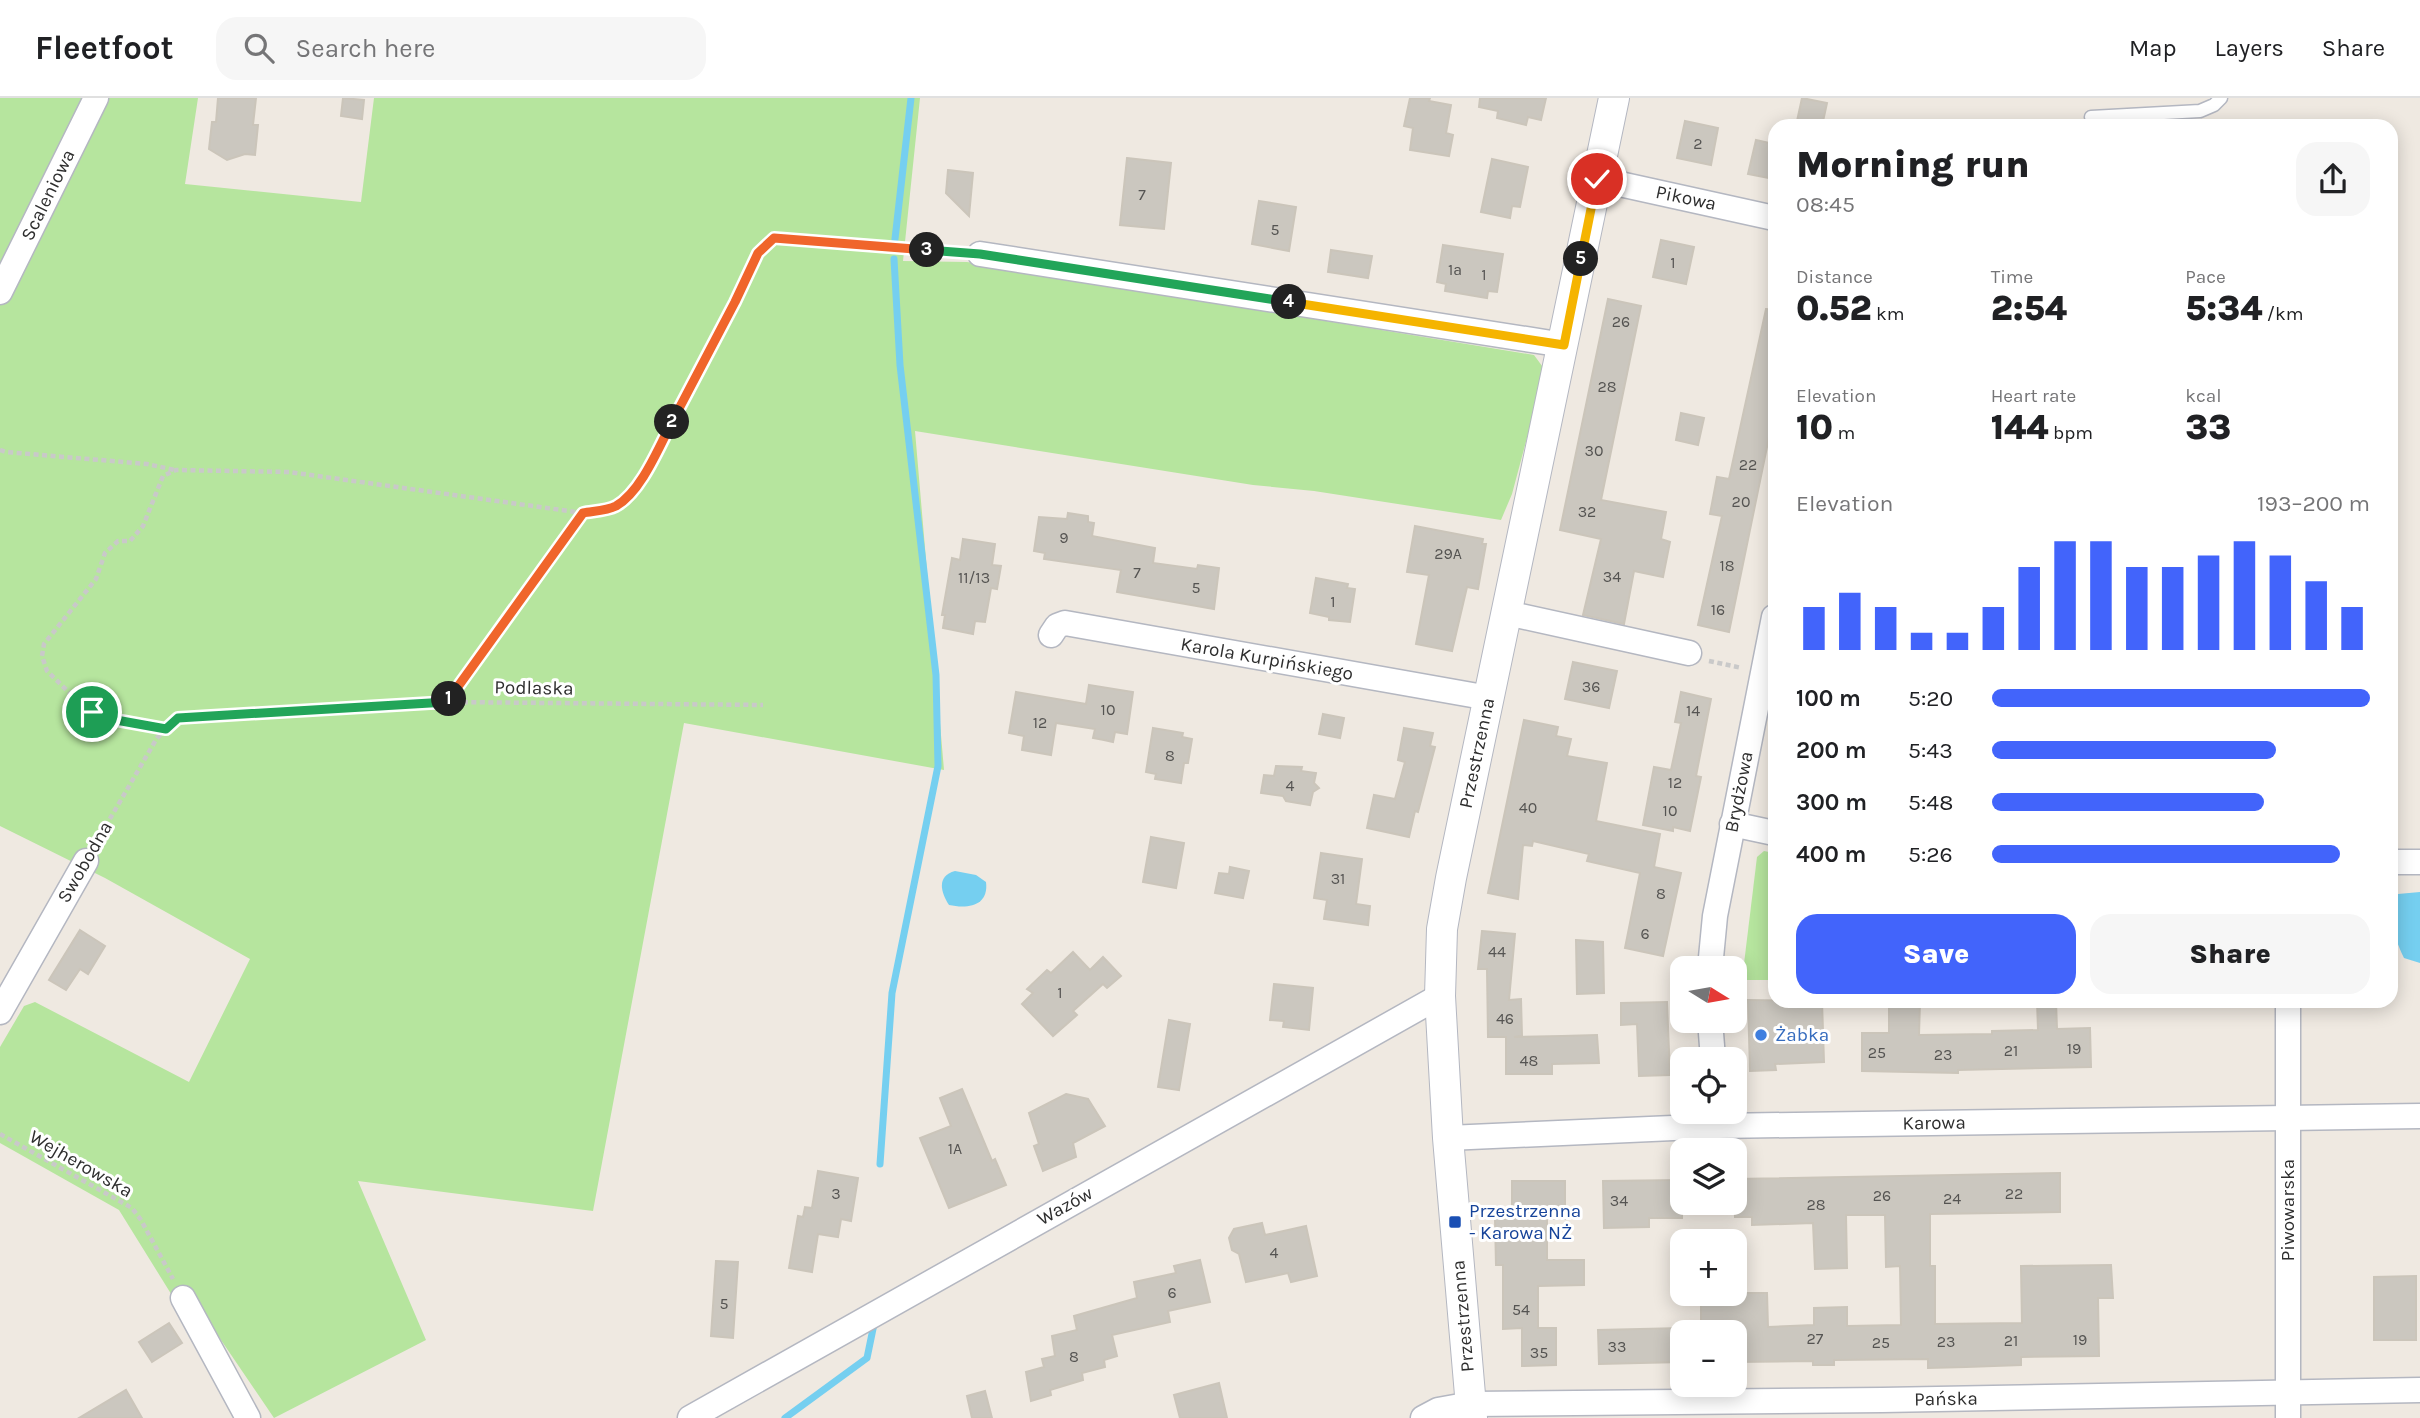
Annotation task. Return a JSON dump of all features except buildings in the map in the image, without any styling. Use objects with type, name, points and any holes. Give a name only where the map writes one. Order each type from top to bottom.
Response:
[{"type":"street","name":"Scaleniowa","points":[[0,292],[96,98]]},
{"type":"street","name":"Przestrzenna","points":[[1472,1411],[1448,1138],[1440,996],[1442,929],[1614,98]]},
{"type":"street","name":"Pikowa","points":[[1597,179],[1768,217]]},
{"type":"street","points":[[980,254],[1564,345]]},
{"type":"street","points":[[1507,613],[1689,653]]},
{"type":"street","name":"Karola Kurpińskiego","points":[[1051,635],[1057,626],[1065,623],[1489,698]]},
{"type":"street","name":"Brydżowa","points":[[1711,956],[1715,916],[1768,648]]},
{"type":"street","points":[[1732,824],[1768,831]]},
{"type":"street","name":"Swobodna","points":[[0,1012],[86,861]]},
{"type":"street","points":[[2398,862],[2420,862]]},
{"type":"street","name":"Wazów","points":[[690,1418],[1440,996]]},
{"type":"street","name":"Piwowarska","points":[[2288,1008],[2288,1418]]},
{"type":"street","name":"Karowa","points":[[1747,1119],[2420,1116]]},
{"type":"street","name":"Karowa","points":[[1448,1138],[1670,1122]]},
{"type":"street","points":[[183,1298],[248,1418]]},
{"type":"street","name":"Pańska","points":[[1423,1418],[1438,1410],[1882,1409],[2290,1392],[2420,1390]]},
{"type":"lane","points":[[2091,117],[2200,111],[2214,106],[2221,98]]},
{"type":"path","points":[[0,450],[147,464],[176,470],[289,472],[583,513],[612,508],[634,489],[723,325],[758,253],[774,238],[980,254]]},
{"type":"path","points":[[166,729],[116,720],[92,712],[47,671],[42,656],[44,643],[96,579],[104,553],[118,541],[130,541],[143,526],[163,476],[176,470]]},
{"type":"path","points":[[447,702],[583,513]]},
{"type":"path","points":[[1689,653],[1727,666],[1763,673]]},
{"type":"path","name":"Podlaska","points":[[178,718],[447,702],[763,705]]},
{"type":"path","name":"Swobodna","points":[[86,861],[157,738],[178,718]]},
{"type":"path","name":"Wejherowska","points":[[0,1134],[132,1208],[183,1298]]},
{"type":"green space","points":[[0,98],[198,98],[185,184],[361,202],[374,98],[920,98],[903,261],[967,262],[1534,355],[1545,370],[1512,494],[1501,520],[1314,491],[1253,485],[915,431],[944,770],[684,723],[593,1211],[358,1181],[426,1340],[274,1418],[189,1293],[173,1297],[119,1210],[0,1143],[0,1047],[24,1006],[35,1002],[189,1082],[250,959],[105,878],[0,826]]},
{"type":"green space","points":[[1764,851],[1768,852],[1768,980],[1747,980],[1745,956],[1757,857]]},
{"type":"water","points":[[955,871],[976,875],[986,882],[981,901],[970,906],[949,905],[942,885],[945,877]]},
{"type":"water","points":[[2420,892],[2420,963],[2404,958],[2400,948],[2398,894]]},
{"type":"waterway","points":[[895,239],[911,98]]},
{"type":"waterway","points":[[880,1164],[892,993],[938,766],[936,675],[900,365],[894,259]]},
{"type":"waterway","points":[[785,1418],[867,1358],[874,1324]]},
{"type":"place","name":"Żabka","points":[[1761,1035]]},
{"type":"place","name":"Przestrzenna - Karowa NŻ","points":[[1455,1222]]},
{"type":"route","points":[[92,712],[116,720],[166,729],[178,718],[447,702],[583,513],[612,508],[634,489],[659,448],[758,253],[774,238],[980,254],[1564,345],[1597,179]]}]
